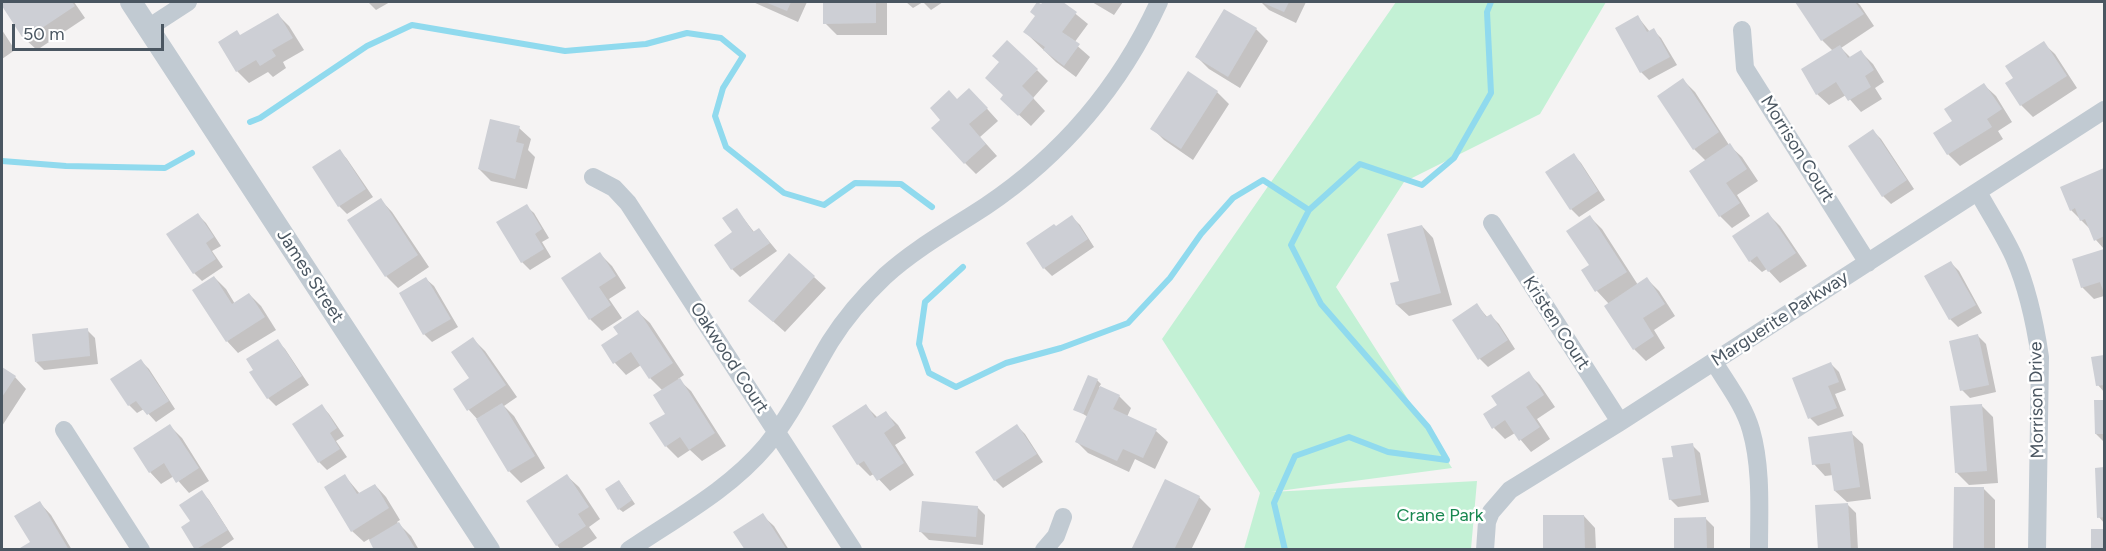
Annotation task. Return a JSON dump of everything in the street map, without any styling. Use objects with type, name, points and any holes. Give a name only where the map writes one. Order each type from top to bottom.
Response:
[{"type":"street","name":"James Street","points":[[131,2],[489,549]]},
{"type":"street","points":[[148,28],[188,2]]},
{"type":"street","points":[[629,549],[727,484],[765,447],[777,431],[831,340],[863,300],[886,276],[923,245],[987,206],[1021,181],[1068,138],[1118,77],[1159,2]]},
{"type":"street","name":"Morrison Court","points":[[1742,30],[1745,68],[1868,263]]},
{"type":"street","name":"Marguerite Parkway","points":[[1485,549],[1487,522],[1503,496],[2104,110]]},
{"type":"street","name":"Oakwood Court","points":[[593,177],[614,188],[628,203],[854,549]]},
{"type":"street","name":"Morrison Drive","points":[[1978,192],[2014,255],[2033,313],[2038,342],[2040,357],[2037,549]]},
{"type":"street","name":"Kristen Court","points":[[1492,223],[1620,422]]},
{"type":"street","points":[[1714,362],[1740,403],[1751,429],[1757,454],[1759,549]]},
{"type":"street","points":[[64,429],[141,549]]},
{"type":"street","points":[[1044,549],[1056,536],[1063,517]]},
{"type":"green space","name":"Crane Park","points":[[1396,2],[1606,2],[1540,114],[1404,182],[1336,287],[1452,468],[1271,492],[1477,481],[1471,549],[1244,549],[1260,493],[1162,339]]},
{"type":"building","points":[[2,2],[72,2],[75,6],[24,40],[2,6]]},
{"type":"building","points":[[765,2],[791,2],[787,11]]},
{"type":"building","points":[[823,2],[876,2],[876,23],[823,24]]},
{"type":"building","points":[[1037,2],[1041,4],[1043,2],[1063,2],[1077,12],[1062,32],[1080,44],[1064,66],[1043,50],[1045,47],[1023,32],[1035,16],[1030,12]]},
{"type":"building","points":[[1261,2],[1289,2],[1284,12]]},
{"type":"building","points":[[1795,2],[1855,2],[1864,14],[1821,41]]},
{"type":"building","points":[[1224,9],[1257,28],[1228,77],[1195,57]]},
{"type":"building","points":[[278,13],[293,38],[272,50],[276,56],[260,66],[256,60],[236,72],[218,42],[237,30],[240,35]]},
{"type":"building","points":[[1638,15],[1647,32],[1654,28],[1670,57],[1640,73],[1615,28]]},
{"type":"building","points":[[1007,40],[1038,69],[1022,86],[1034,98],[1018,116],[1000,99],[1003,95],[985,78],[999,62],[992,56]]},
{"type":"building","points":[[2044,41],[2067,76],[2020,106],[2005,83],[2013,78],[2005,66]]},
{"type":"building","points":[[1840,45],[1848,58],[1861,50],[1874,70],[1865,76],[1871,87],[1848,101],[1836,82],[1816,95],[1801,69]]},
{"type":"building","points":[[1188,71],[1218,91],[1181,149],[1150,129]]},
{"type":"building","points":[[1683,78],[1719,132],[1693,150],[1657,96]]},
{"type":"building","points":[[1984,83],[2002,109],[1987,119],[1992,127],[1947,155],[1933,133],[1952,121],[1944,109]]},
{"type":"building","points":[[969,88],[988,108],[969,124],[986,144],[964,164],[931,128],[940,120],[930,108],[949,90],[957,99]]},
{"type":"building","points":[[490,119],[520,126],[516,142],[524,144],[515,179],[478,169]]},
{"type":"building","points":[[1873,129],[1907,180],[1882,197],[1848,146]]},
{"type":"building","points":[[1730,143],[1747,169],[1726,183],[1740,203],[1719,217],[1689,171]]},
{"type":"building","points":[[340,149],[366,189],[338,207],[312,167]]},
{"type":"building","points":[[1574,153],[1598,191],[1570,210],[1545,172]]},
{"type":"building","points":[[2104,168],[2104,236],[2094,241],[2085,219],[2080,221],[2075,208],[2070,211],[2060,187]]},
{"type":"building","points":[[381,198],[418,255],[385,277],[347,220]]},
{"type":"building","points":[[527,204],[542,229],[535,234],[544,249],[521,263],[496,222]]},
{"type":"building","points":[[737,208],[753,232],[759,228],[770,243],[731,270],[714,245],[732,232],[722,218]]},
{"type":"building","points":[[1768,212],[1796,253],[1768,272],[1757,256],[1749,262],[1732,236]]},
{"type":"building","points":[[198,213],[214,237],[206,243],[216,259],[193,274],[166,234]]},
{"type":"building","points":[[1072,215],[1088,239],[1043,269],[1026,243]]},
{"type":"building","points":[[1590,215],[1627,272],[1595,292],[1581,270],[1589,265],[1566,231]]},
{"type":"building","points":[[1422,225],[1441,293],[1396,305],[1390,283],[1399,281],[1387,234]]},
{"type":"building","points":[[2104,249],[2104,293],[2100,282],[2081,288],[2072,259]]},
{"type":"building","points":[[600,252],[616,276],[599,287],[611,305],[589,320],[561,278]]},
{"type":"building","points":[[789,253],[815,276],[773,322],[748,301]]},
{"type":"building","points":[[1951,261],[1976,305],[1949,320],[1924,276]]},
{"type":"building","points":[[214,276],[232,304],[249,293],[265,317],[226,342],[192,290]]},
{"type":"building","points":[[426,277],[451,319],[423,335],[399,293]]},
{"type":"building","points":[[1647,277],[1665,304],[1643,318],[1654,336],[1633,350],[1604,306]]},
{"type":"building","points":[[1477,303],[1486,317],[1491,314],[1508,340],[1478,360],[1452,320]]},
{"type":"building","points":[[638,310],[673,363],[649,379],[631,352],[613,364],[601,345],[618,334],[613,327]]},
{"type":"building","points":[[88,328],[90,356],[35,362],[32,334]]},
{"type":"building","points":[[1978,334],[1989,385],[1960,391],[1949,341]]},
{"type":"building","points":[[473,337],[506,385],[467,411],[453,389],[469,378],[451,352]]},
{"type":"building","points":[[278,339],[302,376],[267,399],[249,372],[253,370],[246,359]]},
{"type":"building","points":[[2104,355],[2104,385],[2096,386],[2091,357]]},
{"type":"building","points":[[141,359],[169,401],[147,415],[136,401],[128,406],[110,379]]},
{"type":"building","points":[[1831,362],[1839,382],[1828,386],[1837,408],[1808,419],[1792,378]]},
{"type":"building","points":[[2,367],[16,376],[2,397]]},
{"type":"building","points":[[1529,371],[1544,395],[1526,407],[1540,427],[1519,441],[1505,420],[1492,429],[1483,414],[1497,405],[1491,396]]},
{"type":"building","points":[[1088,375],[1098,379],[1083,414],[1073,410]]},
{"type":"building","points":[[680,378],[715,433],[689,450],[680,437],[665,447],[649,423],[665,414],[653,395]]},
{"type":"building","points":[[1100,386],[1120,395],[1113,409],[1157,429],[1143,458],[1123,449],[1117,461],[1075,442]]},
{"type":"building","points":[[2094,400],[2104,400],[2104,434],[2095,434]]},
{"type":"building","points":[[502,403],[535,456],[508,472],[476,419]]},
{"type":"building","points":[[322,404],[337,428],[330,433],[340,449],[318,463],[292,424]]},
{"type":"building","points":[[866,404],[875,418],[886,411],[895,425],[884,433],[904,463],[877,481],[864,461],[857,465],[832,426]]},
{"type":"building","points":[[1982,404],[1987,471],[1955,473],[1950,406]]},
{"type":"building","points":[[170,424],[199,468],[176,483],[164,463],[149,473],[133,448]]},
{"type":"building","points":[[1017,424],[1037,454],[994,481],[975,452]]},
{"type":"building","points":[[1852,431],[1860,487],[1834,491],[1830,463],[1812,465],[1808,437]]},
{"type":"building","points":[[1693,443],[1701,495],[1669,500],[1662,458],[1673,457],[1671,446]]},
{"type":"building","points":[[2104,467],[2104,517],[2097,518],[2095,468]]},
{"type":"building","points":[[345,474],[357,494],[375,484],[389,508],[351,532],[324,487]]},
{"type":"building","points":[[567,474],[589,507],[578,514],[586,526],[556,546],[526,501]]},
{"type":"building","points":[[1165,479],[1200,496],[1174,550],[1131,550]]},
{"type":"building","points":[[619,480],[632,500],[618,510],[605,489]]},
{"type":"building","points":[[1954,487],[1984,487],[1984,550],[1953,550]]},
{"type":"building","points":[[202,490],[228,530],[195,550],[181,527],[190,521],[179,505]]},
{"type":"building","points":[[40,501],[69,550],[21,550],[20,548],[30,542],[14,516]]},
{"type":"building","points":[[922,501],[978,506],[976,537],[919,532]]},
{"type":"building","points":[[1848,503],[1851,550],[1818,550],[1815,505]]},
{"type":"building","points":[[763,513],[787,550],[745,550],[733,532]]},
{"type":"building","points":[[1543,515],[1584,515],[1585,550],[1543,550]]},
{"type":"building","points":[[1706,517],[1707,550],[1674,550],[1674,518]]},
{"type":"building","points":[[399,522],[416,550],[374,550],[369,540]]},
{"type":"building","points":[[2091,529],[2104,529],[2104,550],[2091,550]]},
{"type":"waterway","points":[[1285,550],[1274,503],[1295,456],[1349,437],[1388,452],[1447,460],[1428,427],[1321,304],[1291,245],[1309,210],[1360,164],[1422,185],[1454,158],[1491,93],[1487,12],[1491,2]]},
{"type":"waterway","points":[[250,122],[260,118],[367,46],[412,25],[565,51],[646,44],[687,33],[721,38],[743,56],[723,88],[715,116],[726,147],[784,193],[824,205],[855,183],[901,184],[932,207]]},
{"type":"waterway","points":[[2,161],[66,166],[165,168],[192,153]]},
{"type":"waterway","points":[[963,267],[925,302],[919,344],[929,373],[956,387],[1006,363],[1061,348],[1128,323],[1170,278],[1201,234],[1233,198],[1263,180],[1309,210]]}]
